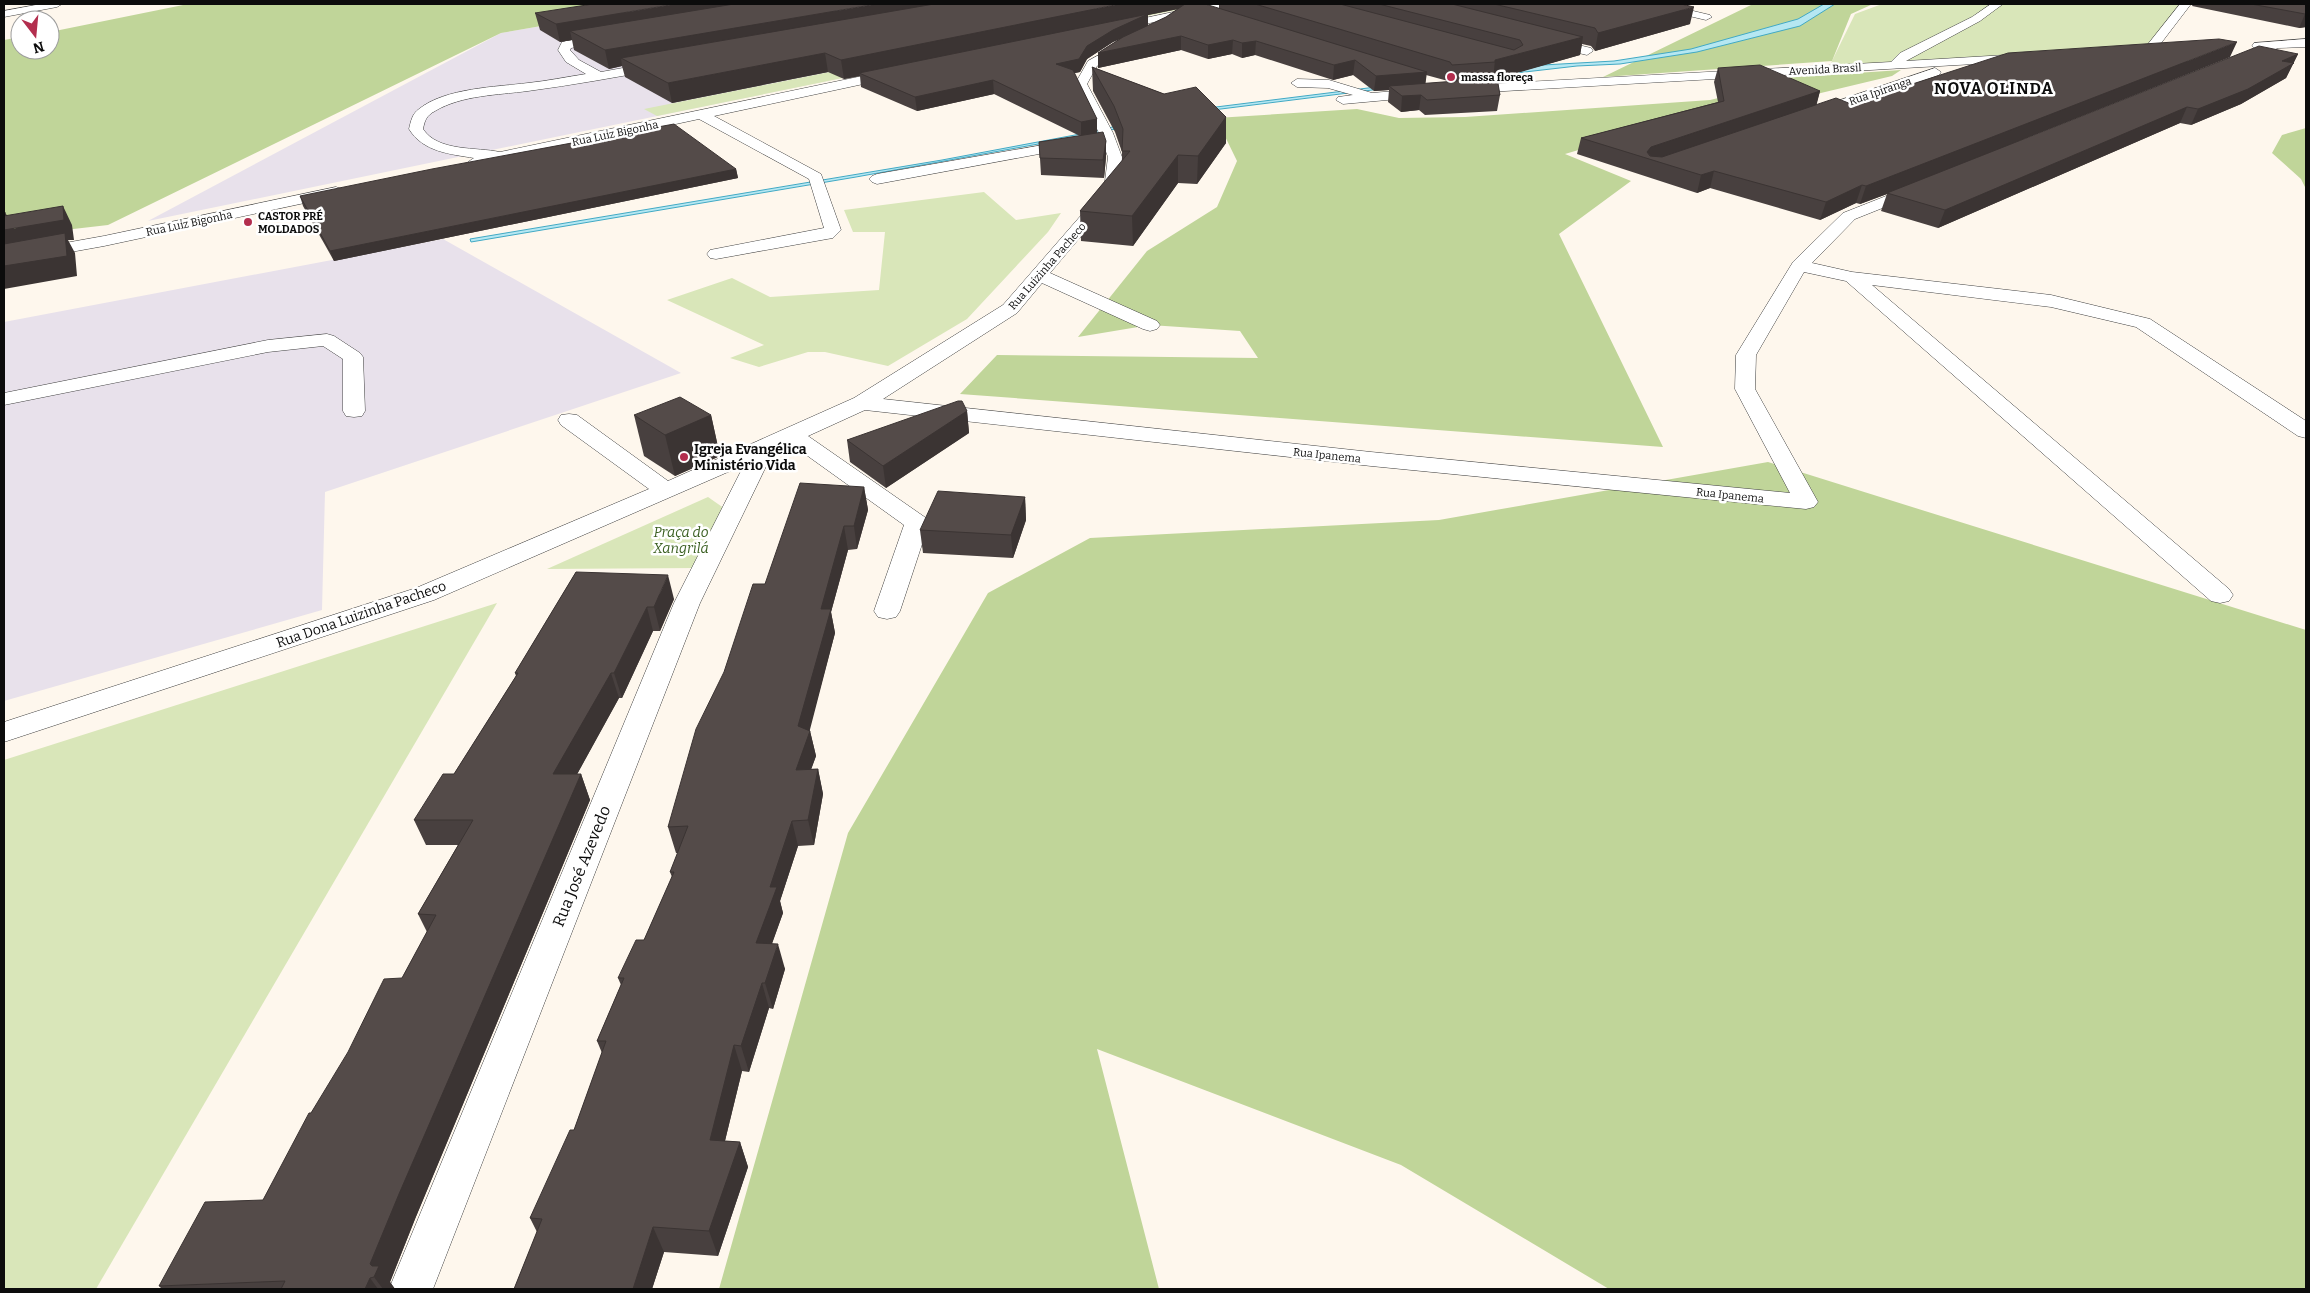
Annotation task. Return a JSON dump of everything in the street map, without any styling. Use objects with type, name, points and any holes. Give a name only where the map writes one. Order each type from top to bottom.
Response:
[{"type":"street","points":[[4,14],[57,4]]},
{"type":"street","points":[[1651,4],[1706,17]]},
{"type":"street","points":[[1894,65],[1904,56],[1976,19],[1998,4]]},
{"type":"street","points":[[2168,50],[2143,52],[2186,4]]},
{"type":"street","points":[[1094,31],[1198,10],[1226,11]]},
{"type":"street","name":"Rua Luizinha Pacheco","points":[[778,441],[862,403],[1010,309],[1112,190],[1115,157],[1108,138],[1081,84],[1092,64],[1118,47],[1161,27],[1181,13]]},
{"type":"street","points":[[600,76],[582,68],[572,60],[566,54],[566,46],[624,36]]},
{"type":"street","points":[[1536,38],[1586,51]]},
{"type":"street","points":[[2236,47],[2306,43]]},
{"type":"street","points":[[2221,67],[2276,45]]},
{"type":"street","name":"Avenida Brasil","points":[[1297,83],[1329,84],[1344,94],[1367,95],[2033,58]]},
{"type":"street","name":"Rua Ipiranga","points":[[1800,118],[1966,61]]},
{"type":"street","points":[[500,156],[448,149],[437,145],[419,136],[415,128],[416,123],[419,117],[435,106],[473,93],[600,76],[669,64]]},
{"type":"street","name":"Rua Luiz Bigonha","points":[[453,166],[912,70]]},
{"type":"street","points":[[1424,79],[1453,90]]},
{"type":"street","points":[[709,113],[702,115],[816,177],[833,230],[832,232],[716,254]]},
{"type":"street","points":[[878,179],[1108,138]]},
{"type":"street","name":"Rua Ipanema","points":[[862,403],[1371,460],[1806,502],[1745,389],[1746,355],[1799,266],[1849,216],[1930,183]]},
{"type":"street","name":"Rua Luiz Bigonha","points":[[4,259],[104,241],[350,189]]},
{"type":"street","points":[[1799,266],[1852,276],[2051,301],[2143,324],[2306,431]]},
{"type":"street","points":[[1040,275],[1150,325]]},
{"type":"street","points":[[1852,276],[2065,463],[2220,595]]},
{"type":"street","points":[[4,399],[268,346],[328,340],[353,357],[354,411]]},
{"type":"street","points":[[568,420],[666,490]]},
{"type":"street","points":[[778,441],[917,523],[887,612]]},
{"type":"street","name":"Rua Dona Luizinha Pacheco","points":[[4,732],[426,594],[778,441]]},
{"type":"street","name":"Rua José Azevedo","points":[[411,1289],[687,603],[778,441]]},
{"type":"shaded area","points":[[668,4],[1200,4],[148,221],[501,33]]},
{"type":"shaded area","points":[[443,239],[681,373],[325,492],[322,610],[4,701],[4,322]]},
{"type":"green space","points":[[188,4],[668,4],[501,33],[108,225],[4,237],[4,40],[10,39],[10,60],[60,60],[60,30]]},
{"type":"green space","points":[[1169,4],[1206,4],[657,116],[644,109]]},
{"type":"green space","points":[[1753,4],[1873,4],[1851,14],[1832,61],[1603,77]]},
{"type":"green space","points":[[1882,4],[2182,4],[2144,50],[1830,65],[1855,14]]},
{"type":"green space","points":[[1901,70],[1892,76],[1712,119],[1629,135],[1565,154],[1631,181],[1559,234],[1663,447],[960,394],[997,355],[1258,358],[1240,331],[1150,325],[1078,337],[1147,251],[1217,207],[1237,161],[1216,118],[1357,109],[1399,118],[1465,117],[1710,100],[1768,86],[1768,79]]},
{"type":"green space","points":[[2306,128],[2306,189],[2301,179],[2272,153],[2282,135]]},
{"type":"green space","points":[[984,192],[1016,220],[1061,213],[1048,232],[967,319],[888,366],[825,352],[808,352],[759,367],[730,358],[764,345],[667,300],[732,278],[770,297],[879,290],[885,232],[853,232],[844,210]]},
{"type":"green space","points":[[1768,462],[2306,630],[2306,1289],[1609,1289],[1401,1165],[1097,1049],[1159,1289],[719,1289],[848,833],[988,593],[1090,538],[1439,520]]},
{"type":"green space","name":"Praça do Xangrilá","points":[[708,497],[728,511],[698,568],[547,569]]},
{"type":"green space","points":[[497,603],[96,1289],[4,1289],[4,760]]},
{"type":"water","points":[[1824,4],[1835,4],[1800,26],[1697,52],[1620,64],[1577,66],[1490,76],[1543,65],[1614,61],[1691,49],[1798,19]]},
{"type":"water","points":[[1408,83],[1412,85],[1197,112],[1077,137],[856,177],[471,242],[470,239],[942,160],[1075,135],[1192,110]]},
{"type":"building","points":[[593,4],[676,4],[556,24],[535,13]]},
{"type":"building","points":[[734,4],[877,4],[605,50],[570,31]]},
{"type":"building","points":[[934,4],[1120,4],[841,60],[825,53],[668,83],[621,58]]},
{"type":"building","points":[[1185,4],[1205,4],[1427,72],[1376,76],[1355,60],[1334,65],[1256,41],[1242,43],[1233,40],[1208,45],[1181,36],[1098,53],[1123,37],[1166,17]]},
{"type":"building","points":[[1255,4],[1340,4],[1514,50],[1523,45],[1520,40],[1379,4],[1452,4],[1583,37],[1495,60],[1495,62],[1452,65],[1450,62]]},
{"type":"building","points":[[1494,4],[1681,4],[1694,7],[1598,33],[1595,28]]},
{"type":"building","points":[[2251,4],[2306,4],[2306,14],[2305,14]]},
{"type":"building","points":[[1148,14],[1113,30],[1087,46],[1079,59],[1056,64],[1073,70],[1097,119],[1081,122],[993,80],[915,97],[859,73]]},
{"type":"building","points":[[2219,39],[2237,42],[1866,186],[1862,185],[1826,202],[1714,171],[1701,175],[1581,138],[1724,101],[1718,68],[1760,65],[1820,91],[1651,147],[1647,152],[1650,156],[1662,157],[1836,98],[1851,104],[1890,89],[1894,90],[2008,53]]},
{"type":"building","points":[[2259,46],[2298,54],[2282,61],[2294,63],[2248,89],[2198,109],[2187,107],[1945,210],[1887,193]]},
{"type":"building","points":[[1092,67],[1164,94],[1196,87],[1226,117],[1198,156],[1178,155],[1132,216],[1080,211],[1130,151],[1122,151],[1123,129],[1114,106]]},
{"type":"building","points":[[1497,78],[1500,95],[1427,100],[1421,95],[1402,96],[1389,86]]},
{"type":"building","points":[[674,124],[736,169],[330,251],[300,196],[432,169]]},
{"type":"building","points":[[1103,132],[1106,141],[1103,160],[1040,158],[1039,142]]},
{"type":"building","points":[[63,206],[64,220],[4,230],[4,216]]},
{"type":"building","points":[[65,233],[67,256],[4,266],[4,244]]},
{"type":"building","points":[[680,397],[711,415],[665,435],[634,415]]},
{"type":"building","points":[[962,401],[967,411],[883,466],[847,440]]},
{"type":"building","points":[[800,483],[864,487],[854,526],[844,526],[821,609],[831,609],[798,726],[810,731],[796,770],[818,769],[808,820],[792,821],[770,887],[777,887],[756,943],[778,944],[765,983],[762,983],[741,1046],[734,1045],[710,1140],[740,1142],[709,1231],[653,1227],[633,1289],[514,1289],[542,1219],[530,1218],[570,1130],[574,1130],[606,1041],[597,1041],[624,978],[618,978],[636,940],[644,940],[674,872],[670,872],[688,826],[668,827],[696,729],[724,672],[753,584],[765,584]]},
{"type":"building","points":[[938,491],[1025,497],[1011,535],[920,530]]},
{"type":"building","points":[[576,572],[668,575],[654,607],[647,607],[614,673],[611,673],[553,774],[581,774],[370,1264],[372,1266],[379,1266],[374,1277],[370,1278],[365,1289],[281,1289],[285,1281],[159,1286],[205,1202],[263,1200],[309,1113],[311,1113],[348,1052],[384,979],[402,978],[436,915],[418,914],[473,820],[414,820],[443,774],[454,774],[518,673],[515,673]]},
{"type":"place","name":"massa floreça","points":[[1451,77]]},
{"type":"place","name":"CASTOR PRÉ MOLDADOS","points":[[248,222]]},
{"type":"place","name":"Igreja Evangélica Ministério Vida","points":[[684,457]]},
{"type":"district","name":"NOVA OLINDA","points":[[1994,88]]}]
